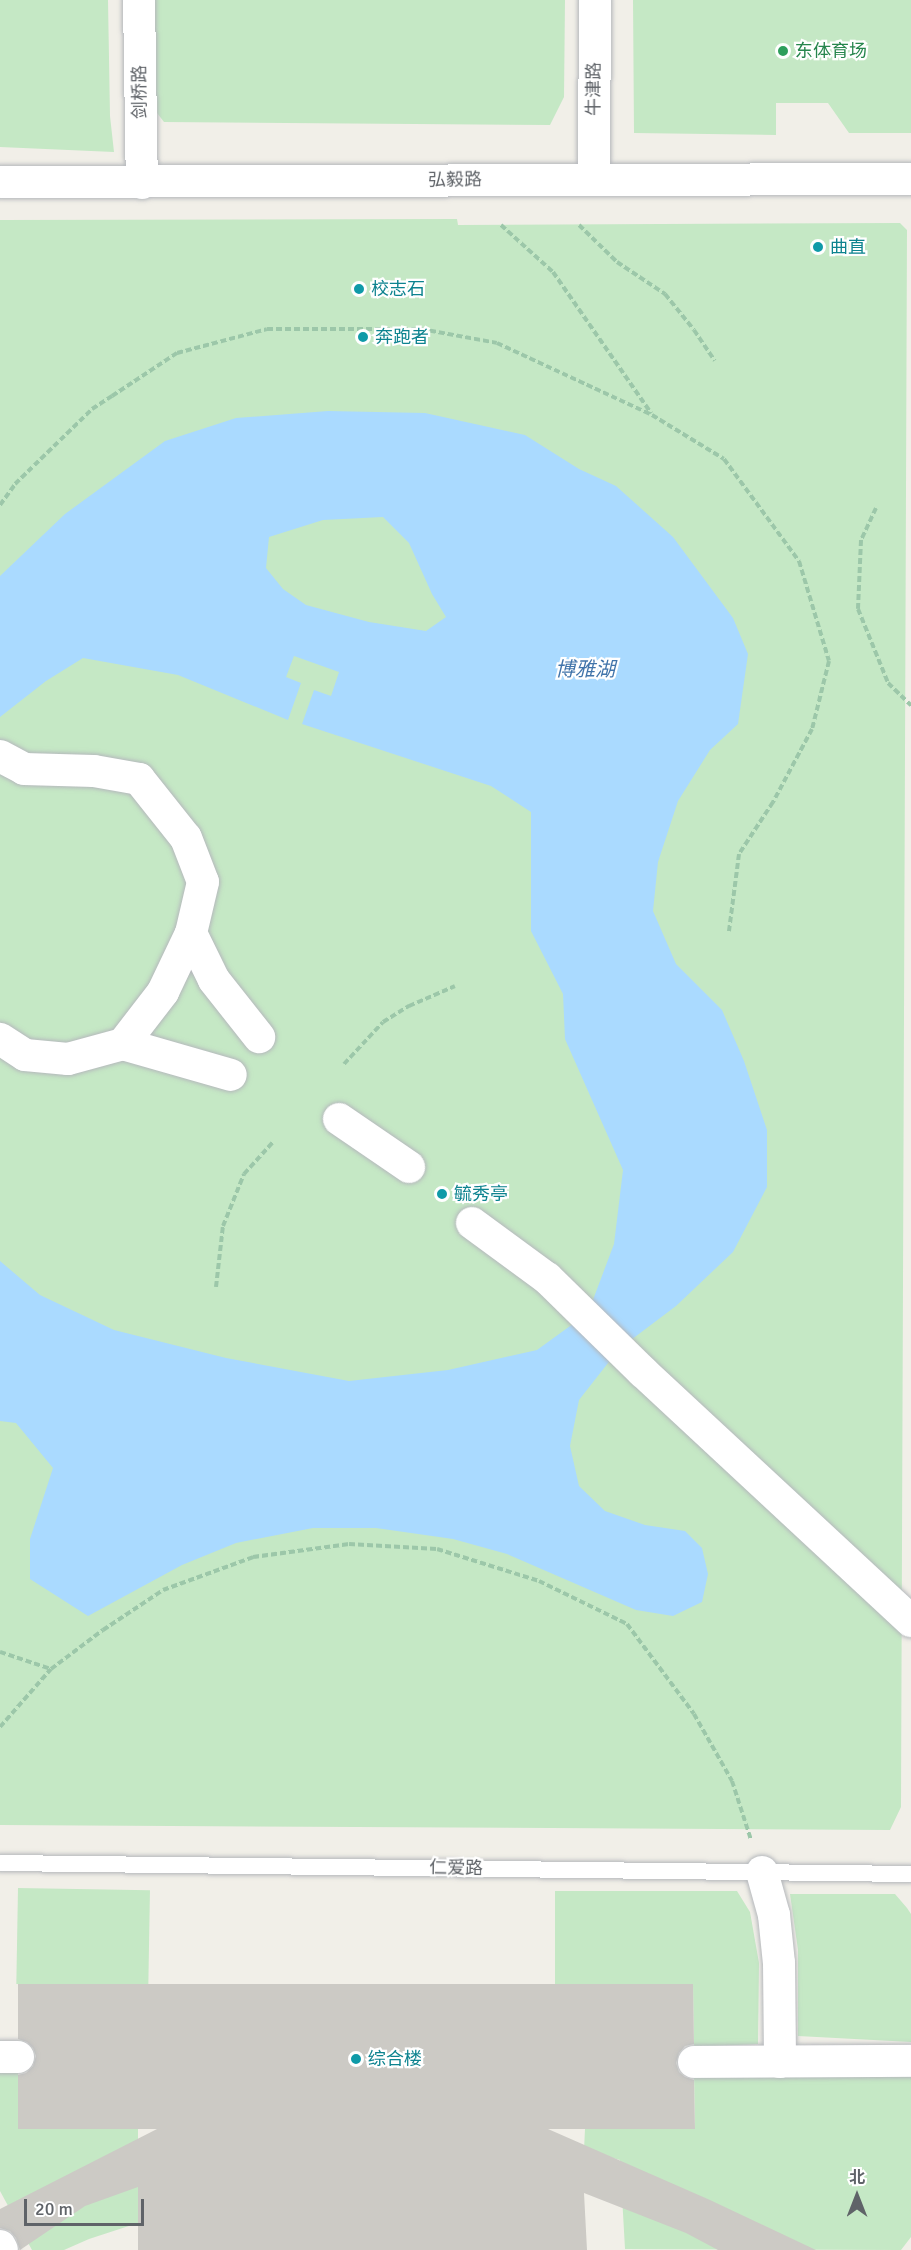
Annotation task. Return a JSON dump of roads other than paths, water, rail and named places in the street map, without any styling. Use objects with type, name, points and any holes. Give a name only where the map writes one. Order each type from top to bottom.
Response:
[{"type":"street","name":"剑桥路","points":[[139,0],[142,183]]},
{"type":"street","name":"牛津路","points":[[594,179],[595,0]]},
{"type":"street","name":"弘毅路","points":[[0,182],[911,179]]},
{"type":"street","points":[[12,762],[94,771],[139,780],[186,838],[203,882],[191,933],[163,992],[123,1044]]},
{"type":"street","points":[[191,933],[214,980],[259,1037]]},
{"type":"street","points":[[0,1039],[25,1055],[68,1059],[123,1044],[231,1075]]},
{"type":"street","points":[[339,1119],[409,1167]]},
{"type":"street","points":[[472,1223],[547,1278],[643,1372],[911,1621]]},
{"type":"street","points":[[762,1872],[774,1915],[779,1963],[780,2062]]},
{"type":"street","points":[[694,2062],[911,2061]]},
{"type":"lane","name":"仁爱路","points":[[0,1863],[911,1874]]},
{"type":"water","name":"博雅湖","points":[[328,411],[425,413],[525,435],[579,469],[616,486],[673,537],[733,618],[748,654],[738,724],[710,750],[678,801],[658,862],[653,911],[676,964],[722,1010],[744,1061],[767,1130],[767,1187],[733,1252],[676,1306],[619,1349],[579,1400],[570,1446],[579,1486],[605,1511],[645,1525],[685,1531],[702,1548],[708,1574],[702,1602],[673,1616],[636,1610],[507,1554],[453,1539],[376,1528],[313,1528],[236,1543],[182,1565],[88,1616],[30,1579],[30,1539],[53,1468],[16,1423],[0,1421],[0,1261],[40,1295],[114,1330],[226,1358],[349,1381],[448,1370],[537,1350],[588,1313],[614,1244],[623,1170],[565,1039],[563,994],[531,931],[531,812],[491,786],[302,724],[314,690],[331,696],[339,672],[294,656],[286,677],[301,683],[288,720],[178,675],[83,658],[46,681],[0,717],[0,576],[65,514],[165,441],[236,418]],"holes":[[[383,517],[409,543],[432,594],[446,617],[426,631],[369,622],[306,605],[283,589],[266,568],[269,537],[323,520]]]},
{"type":"place","name":"东体育场","points":[[783,51]]},
{"type":"place","name":"曲直","points":[[818,247]]},
{"type":"place","name":"校志石","points":[[359,289]]},
{"type":"place","name":"奔跑者","points":[[363,337]]},
{"type":"place","name":"毓秀亭","points":[[442,1194]]},
{"type":"place","name":"综合楼","points":[[356,2059]]}]
